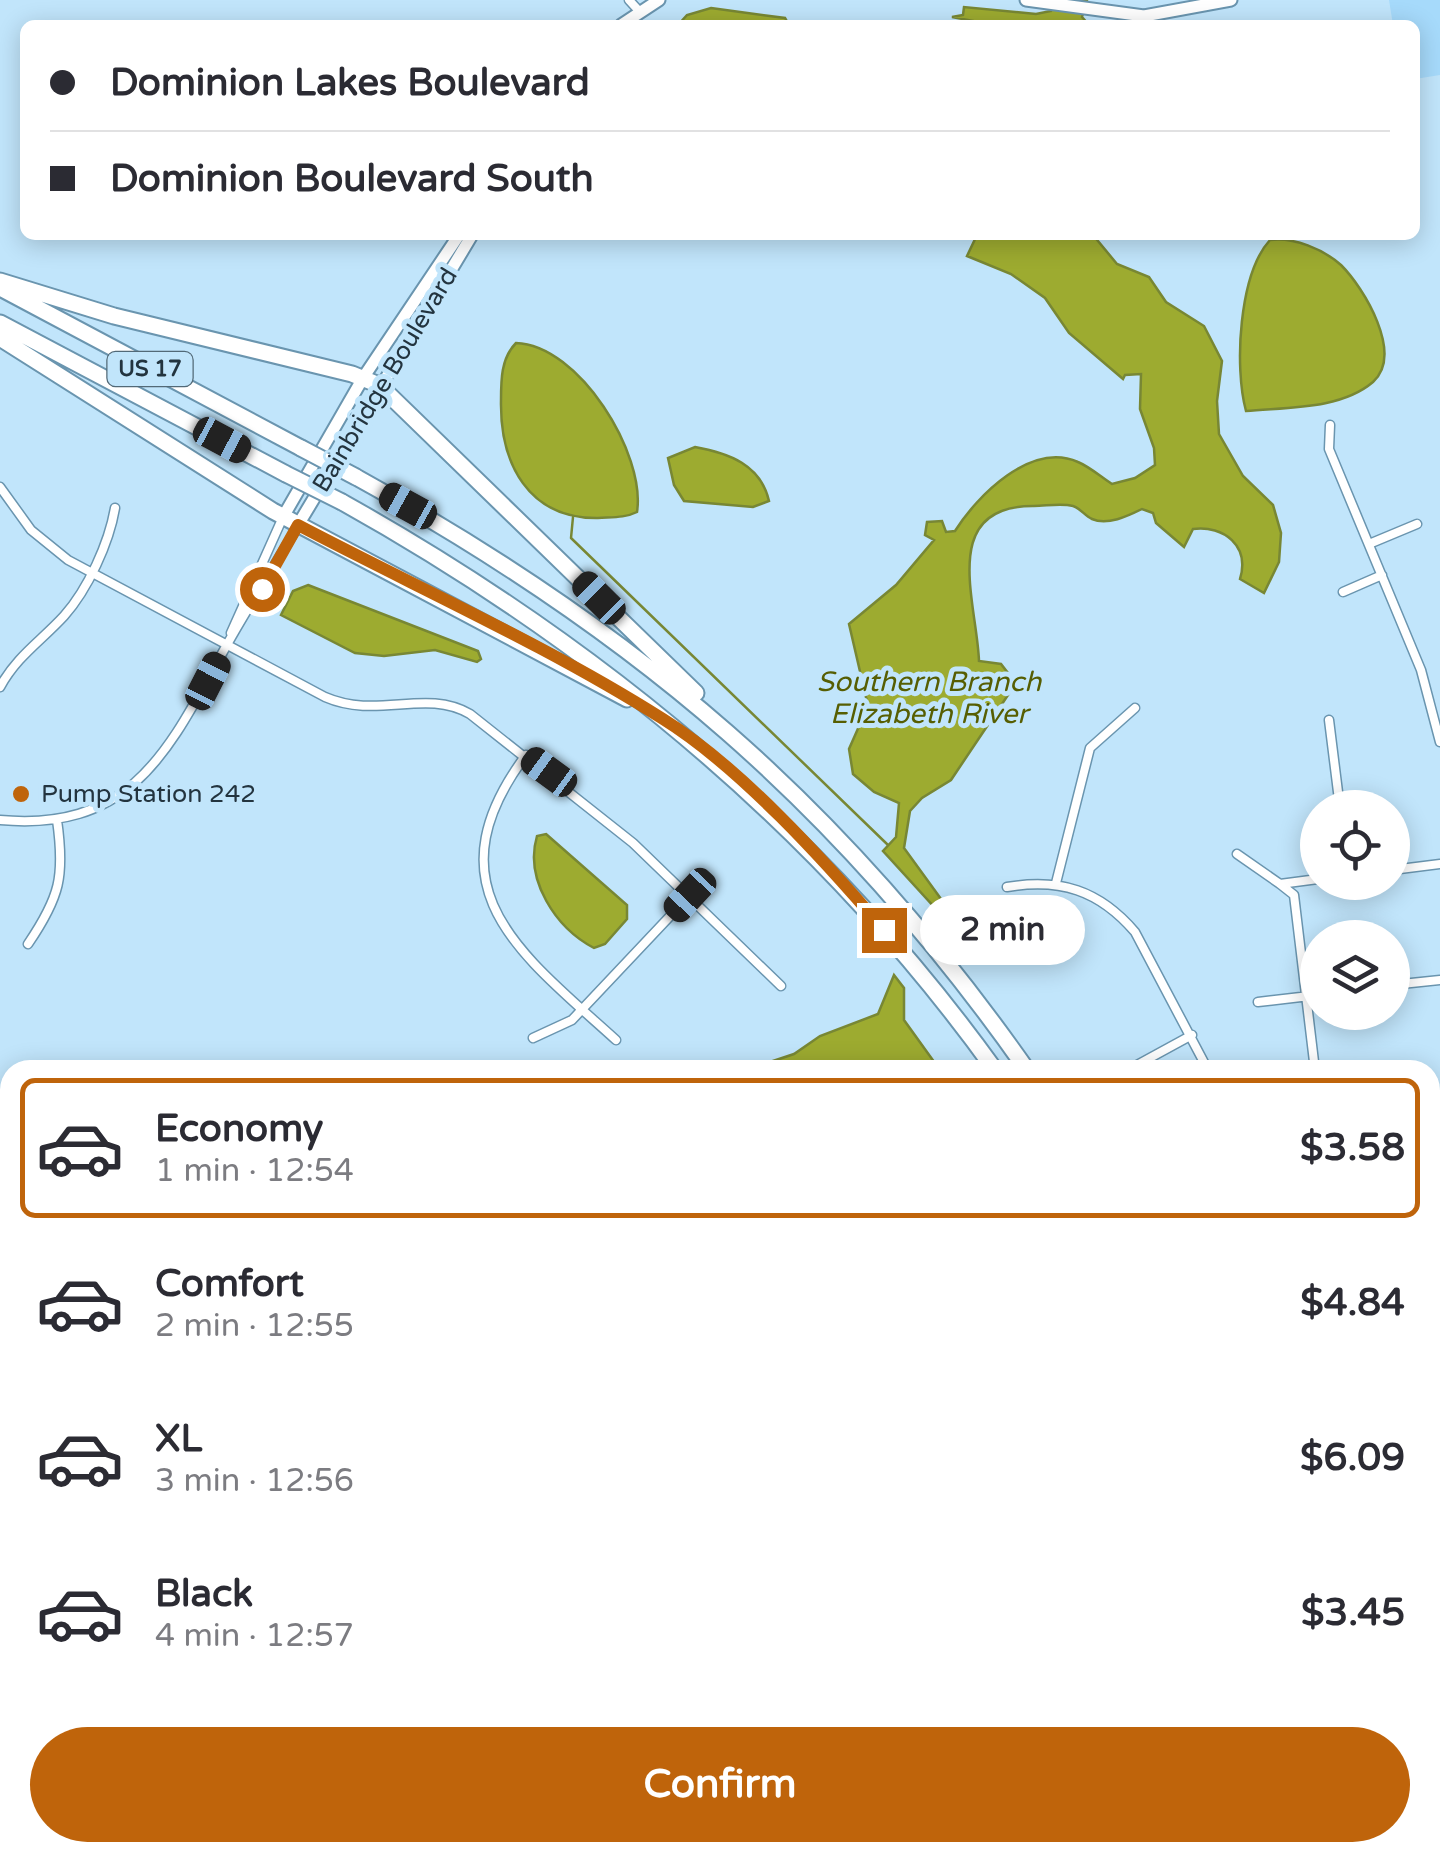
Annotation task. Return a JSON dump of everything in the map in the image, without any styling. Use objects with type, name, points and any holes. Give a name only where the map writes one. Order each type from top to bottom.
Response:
[{"type":"highway","points":[[0,284],[371,382],[736,736]]},
{"type":"highway","name":"US 17","points":[[0,284],[356,477],[545,590],[736,736],[868,868],[1019,1060]]},
{"type":"highway","name":"US 17","points":[[0,323],[342,502],[511,603],[666,720],[765,806],[862,904],[929,982],[988,1060]]},
{"type":"highway","points":[[0,338],[291,521],[666,720]]},
{"type":"main road","points":[[628,20],[659,0]]},
{"type":"main road","points":[[1026,0],[1144,16],[1232,0]]},
{"type":"main road","name":"Bainbridge Boulevard","points":[[291,521],[456,240]]},
{"type":"main road","name":"Bainbridge Boulevard","points":[[371,382],[469,240]]},
{"type":"street","points":[[628,0],[640,12]]},
{"type":"street","points":[[1330,425],[1330,449],[1421,670],[1440,742]]},
{"type":"street","points":[[0,488],[48,546],[226,647],[346,706],[370,710],[432,703],[460,708],[526,755],[690,895],[781,986]]},
{"type":"street","points":[[0,687],[22,653],[74,603],[107,538],[114,508]]},
{"type":"street","points":[[0,820],[57,820],[116,797],[158,761],[192,713],[291,521]]},
{"type":"street","points":[[226,647],[291,521]]},
{"type":"street","points":[[1369,544],[1417,524]]},
{"type":"street","points":[[1343,592],[1382,575]]},
{"type":"street","points":[[1056,883],[1090,748],[1135,708]]},
{"type":"street","points":[[1329,720],[1338,790]]},
{"type":"street","points":[[526,755],[503,786],[488,820],[485,882],[511,940],[616,1040]]},
{"type":"street","points":[[28,944],[48,914],[59,886],[62,858],[57,820]]},
{"type":"street","points":[[1237,854],[1294,894],[1300,945]]},
{"type":"street","points":[[1410,868],[1440,864]]},
{"type":"street","points":[[1280,884],[1300,881]]},
{"type":"street","points":[[1006,887],[1056,883],[1089,894],[1123,917],[1203,1060]]},
{"type":"street","points":[[533,1038],[560,1028],[583,1010],[690,895]]},
{"type":"street","points":[[1410,984],[1440,980]]},
{"type":"street","points":[[1258,1002],[1300,997]]},
{"type":"street","points":[[1310,1030],[1314,1060]]},
{"type":"street","points":[[1147,1060],[1192,1035]]},
{"type":"shaded area","points":[[1389,0],[1440,0],[1440,75],[1420,78],[1420,20],[1392,20]]},
{"type":"water","points":[[1053,0],[1087,0],[1085,20],[952,17],[963,15],[964,7],[1036,14],[1051,11]]},
{"type":"water","points":[[711,8],[786,20],[682,20]]},
{"type":"water","name":"Southern Branch Elizabeth River","points":[[975,240],[1097,240],[1117,264],[1149,277],[1166,302],[1204,326],[1222,361],[1217,401],[1219,434],[1243,476],[1273,505],[1281,533],[1279,562],[1264,593],[1240,579],[1238,548],[1224,534],[1193,529],[1184,547],[1156,523],[1153,513],[1142,509],[1104,521],[1092,519],[1073,506],[1034,506],[1004,510],[985,522],[974,539],[970,561],[979,661],[1001,664],[1011,677],[1010,692],[951,780],[922,798],[910,811],[904,848],[965,932],[957,932],[883,851],[896,837],[899,803],[874,792],[853,774],[849,749],[868,706],[849,624],[896,585],[934,540],[925,535],[927,522],[942,521],[946,532],[955,531],[991,488],[1024,465],[1060,458],[1082,464],[1112,484],[1135,478],[1155,465],[1154,448],[1140,409],[1141,374],[1125,375],[1123,379],[1069,333],[1045,298],[1011,274],[967,256]]},
{"type":"water","points":[[1270,240],[1298,242],[1326,254],[1341,265],[1360,289],[1377,322],[1384,355],[1373,382],[1360,391],[1312,406],[1246,411],[1240,371],[1242,322],[1251,275]]},
{"type":"water","points":[[516,343],[540,348],[563,362],[604,406],[631,461],[637,512],[598,518],[574,516],[536,498],[523,483],[513,466],[502,424],[503,370]]},
{"type":"water","points":[[695,447],[742,463],[759,478],[769,501],[753,507],[684,501],[674,485],[668,458]]},
{"type":"water","points":[[308,585],[478,651],[481,659],[477,662],[435,650],[384,656],[355,653],[281,615],[293,591]]},
{"type":"water","points":[[546,834],[627,905],[627,919],[605,944],[594,948],[580,939],[546,901],[539,886],[534,853],[537,836]]},
{"type":"water","points":[[894,975],[904,988],[904,1020],[933,1060],[776,1060],[794,1054],[820,1036],[878,1014]]},
{"type":"waterway","points":[[573,517],[571,538],[888,845]]},
{"type":"place","name":"Pump Station 242","points":[[21,794]]},
{"type":"route","points":[[262,589],[298,525],[597,682],[666,720],[726,770],[818,858],[884,930]]}]
